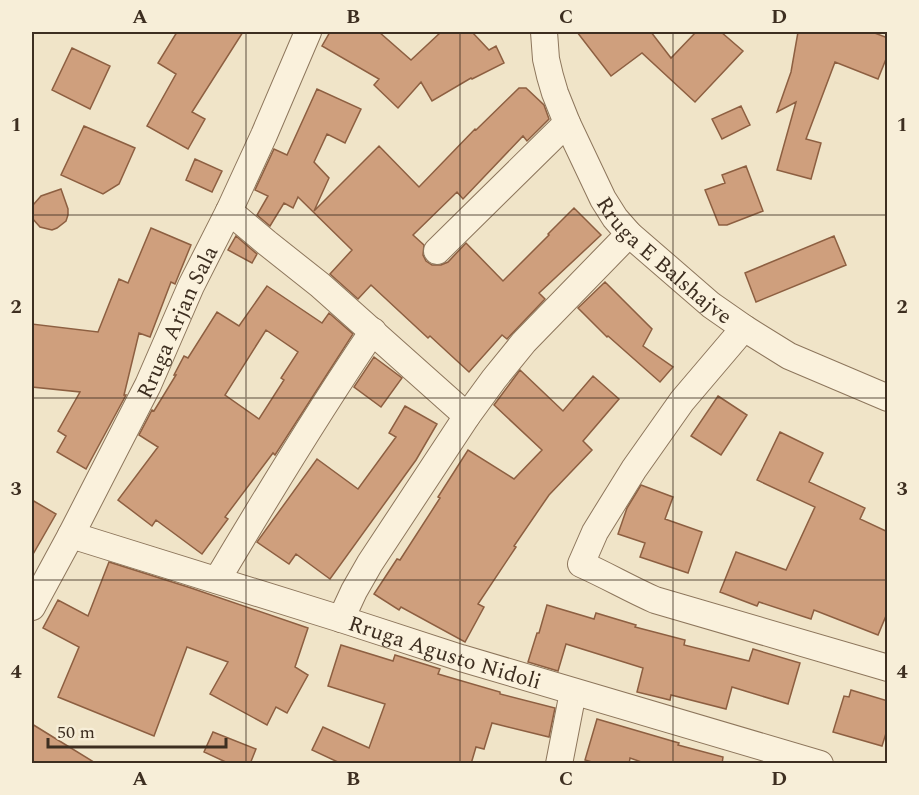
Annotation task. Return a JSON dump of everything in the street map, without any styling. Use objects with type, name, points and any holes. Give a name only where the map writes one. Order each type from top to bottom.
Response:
[{"type":"street","name":"Rruga Arjan Sala","points":[[32,607],[148,385],[191,286],[264,135],[308,32]]},
{"type":"street","name":"Rruga E Balshajve","points":[[543,32],[550,76],[567,123],[603,199],[629,234],[711,305],[744,328],[789,356],[888,398]]},
{"type":"street","points":[[437,252],[567,123]]},
{"type":"street","points":[[229,210],[320,285],[467,416]]},
{"type":"street","points":[[341,619],[370,563],[494,379],[524,342],[629,234]]},
{"type":"street","points":[[744,328],[682,401],[634,469],[595,531],[581,564],[655,600],[888,668]]},
{"type":"street","points":[[217,580],[307,432],[373,332]]},
{"type":"street","name":"Rruga Agusto Nidoli","points":[[71,534],[460,658],[820,764]]},
{"type":"street","points":[[559,764],[573,692]]},
{"type":"building","points":[[177,32],[243,32],[192,112],[205,119],[188,149],[147,126],[176,74],[158,63]]},
{"type":"building","points":[[330,32],[379,32],[411,60],[441,32],[472,32],[489,50],[496,46],[504,63],[471,78],[432,101],[421,82],[398,108],[374,85],[379,79],[322,46]]},
{"type":"building","points":[[577,32],[651,32],[671,58],[696,32],[721,32],[743,51],[695,102],[642,53],[611,76]]},
{"type":"building","points":[[798,32],[872,32],[888,38],[888,54],[878,79],[835,62],[806,139],[821,143],[811,179],[777,170],[796,102],[777,112],[791,72]]},
{"type":"building","points":[[72,48],[110,66],[90,109],[52,90]]},
{"type":"building","points":[[519,88],[526,88],[544,105],[549,119],[527,141],[523,136],[463,199],[457,192],[413,235],[424,245],[423,255],[426,261],[432,265],[448,262],[466,243],[503,281],[574,208],[601,235],[539,293],[545,299],[507,339],[502,335],[469,372],[371,285],[358,299],[330,274],[352,250],[298,197],[293,208],[284,203],[270,226],[257,215],[268,196],[255,190],[274,149],[287,155],[317,89],[361,109],[345,143],[327,134],[314,162],[329,178],[314,211],[379,146],[419,187],[475,129]]},
{"type":"building","points":[[741,106],[750,125],[722,139],[712,119]]},
{"type":"building","points":[[84,126],[135,148],[119,184],[103,194],[61,175]]},
{"type":"building","points":[[195,159],[222,171],[212,192],[186,180]]},
{"type":"building","points":[[746,166],[763,211],[727,225],[719,225],[705,190],[725,183],[722,175]]},
{"type":"building","points":[[61,189],[68,209],[66,221],[52,230],[40,227],[32,218],[33,205],[41,196]]},
{"type":"building","points":[[151,228],[191,245],[175,284],[171,282],[150,337],[139,333],[124,395],[126,395],[86,469],[57,452],[66,436],[58,431],[80,392],[32,387],[32,324],[98,332],[119,279],[128,283]]},
{"type":"building","points":[[236,236],[257,254],[252,263],[228,250]]},
{"type":"building","points":[[834,236],[846,265],[756,302],[745,273]]},
{"type":"building","points":[[605,282],[652,329],[643,346],[673,367],[660,382],[607,337],[578,308]]},
{"type":"building","points":[[267,286],[322,323],[329,313],[353,334],[275,455],[273,453],[225,517],[228,519],[202,554],[156,520],[152,526],[118,500],[158,447],[139,435],[152,410],[154,411],[176,375],[174,375],[184,356],[188,358],[217,312],[239,326]],"holes":[[[266,330],[298,352],[281,378],[284,380],[259,419],[225,395]]]},
{"type":"building","points":[[374,357],[402,378],[381,407],[354,387]]},
{"type":"building","points":[[520,370],[563,411],[593,376],[619,399],[583,441],[592,450],[549,495],[514,546],[516,547],[478,604],[484,607],[465,642],[401,607],[399,610],[374,594],[397,559],[400,560],[468,450],[514,479],[542,450],[494,405]]},
{"type":"building","points":[[718,396],[747,415],[721,455],[691,436]]},
{"type":"building","points":[[405,406],[437,424],[416,460],[330,579],[296,554],[289,564],[257,542],[317,459],[358,489],[396,437],[389,433]]},
{"type":"building","points":[[780,432],[823,453],[809,482],[865,508],[860,519],[888,532],[888,611],[878,635],[814,610],[811,619],[759,602],[757,606],[720,592],[736,552],[786,570],[815,507],[757,480]]},
{"type":"building","points":[[641,485],[673,497],[665,519],[702,532],[688,573],[640,557],[645,543],[618,534],[627,508]]},
{"type":"building","points":[[32,500],[56,514],[32,556]]},
{"type":"building","points":[[109,562],[308,628],[295,667],[308,675],[287,713],[276,707],[267,725],[210,694],[228,662],[187,647],[154,736],[58,697],[79,647],[43,628],[58,600],[88,616]]},
{"type":"building","points":[[547,605],[594,619],[596,613],[636,625],[635,627],[685,640],[684,645],[749,661],[753,649],[800,663],[788,704],[732,687],[726,709],[671,695],[670,700],[637,692],[643,668],[566,644],[558,671],[528,662]]},
{"type":"building","points":[[341,645],[393,661],[395,655],[440,669],[438,674],[500,692],[500,694],[555,708],[549,737],[492,723],[484,749],[476,747],[471,764],[342,764],[312,750],[323,727],[369,748],[385,704],[328,686]]},
{"type":"building","points":[[851,690],[888,701],[888,727],[882,746],[833,732],[844,696],[849,697]]},
{"type":"building","points":[[597,719],[723,757],[722,764],[647,764],[630,758],[629,764],[599,764],[585,760]]},
{"type":"building","points":[[32,724],[53,737],[97,764],[32,764]]},
{"type":"building","points":[[213,732],[256,749],[250,764],[230,764],[204,752]]}]
